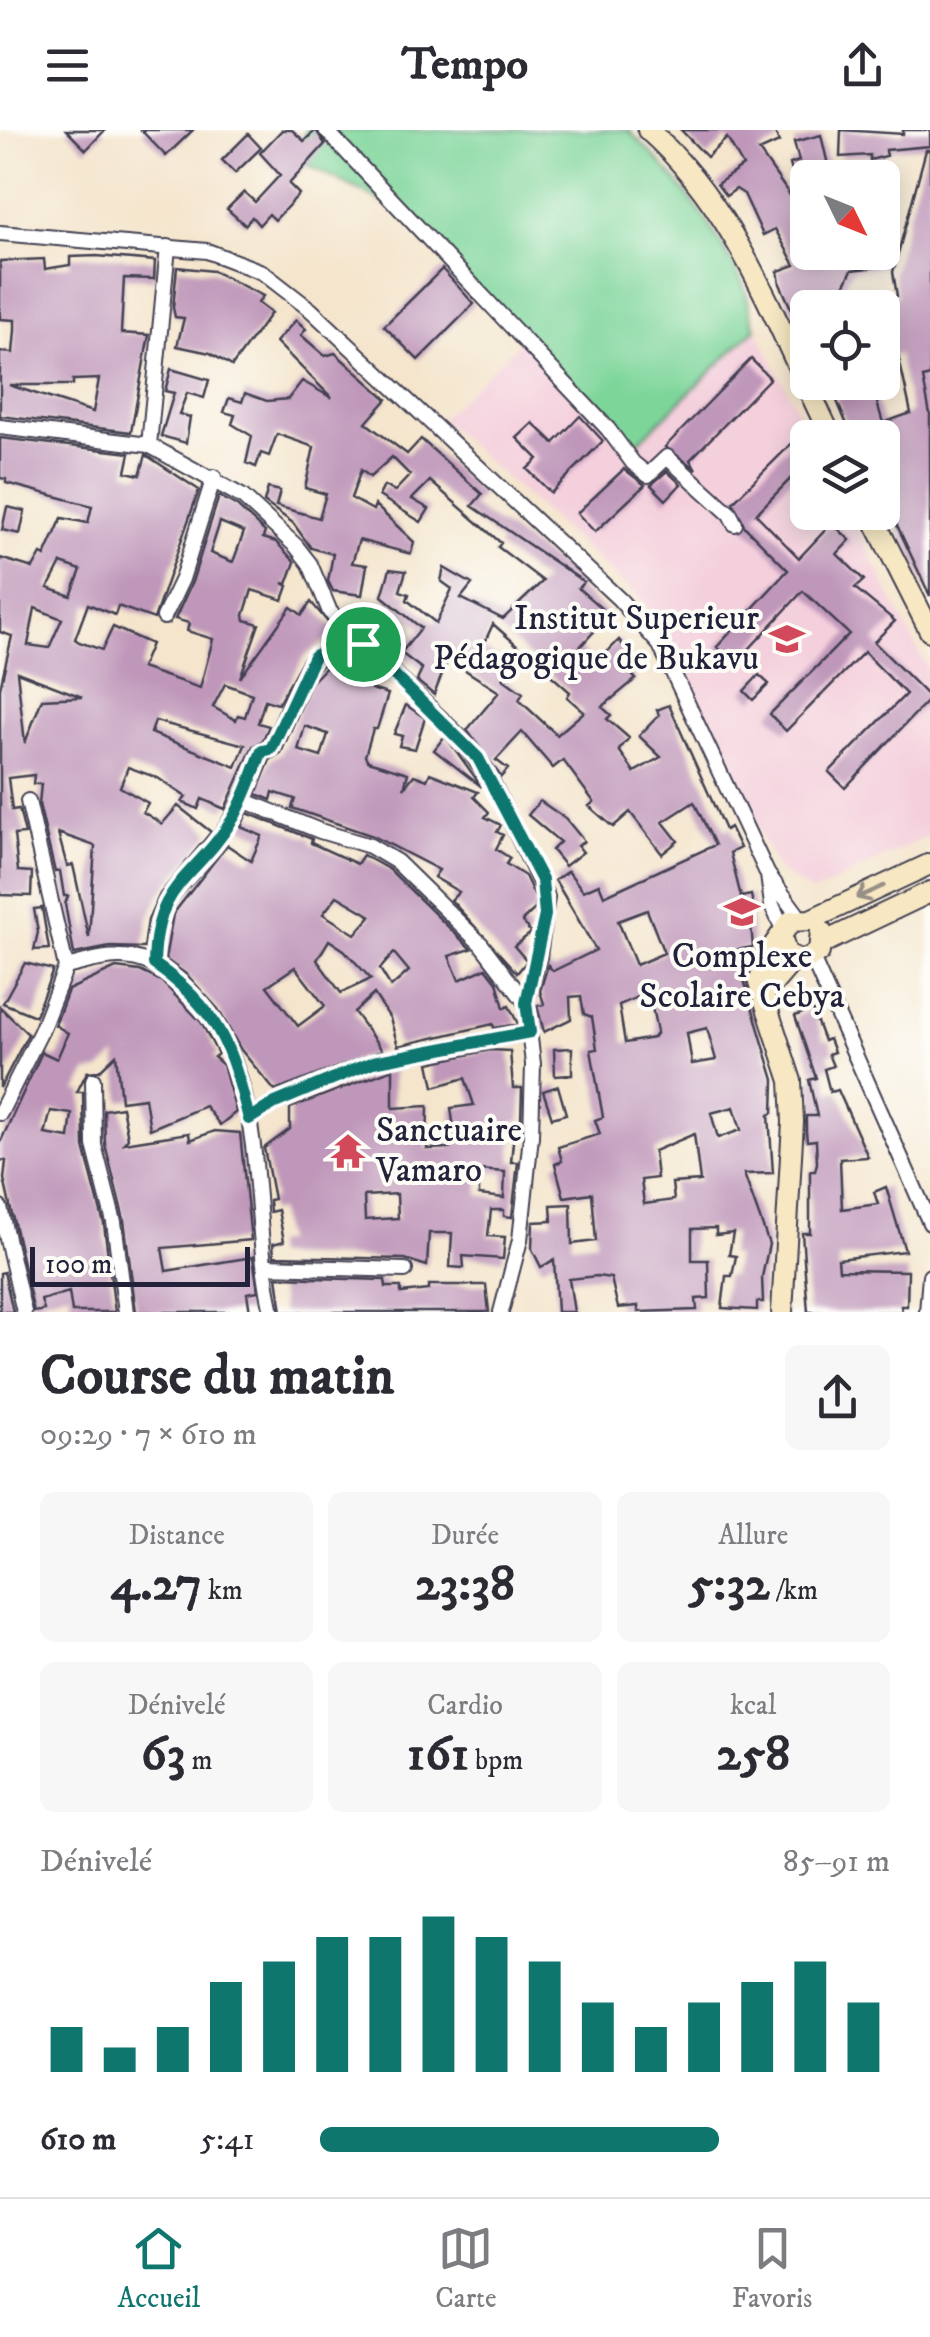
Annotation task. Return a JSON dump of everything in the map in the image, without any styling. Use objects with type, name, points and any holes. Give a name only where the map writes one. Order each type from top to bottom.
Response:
[{"type":"street","points":[[326,130],[608,429],[633,463],[648,474],[667,457],[730,514],[734,524]]},
{"type":"street","points":[[648,130],[697,179],[729,225],[823,420]]},
{"type":"street","points":[[0,234],[207,251],[236,260],[286,288],[644,625],[660,645],[793,926],[786,954],[810,953]]},
{"type":"street","points":[[149,445],[168,247]]},
{"type":"street","points":[[0,427],[149,445],[214,477],[282,529],[310,564],[330,612],[478,758],[542,880],[545,915],[526,1003],[530,1032],[530,1153],[520,1240],[501,1312]]},
{"type":"street","points":[[164,617],[182,579],[214,477]]},
{"type":"street","points":[[879,530],[930,631]]},
{"type":"street","points":[[154,964],[155,926],[162,906],[210,851],[243,800],[262,751],[271,749],[314,656],[340,644],[363,644]]},
{"type":"street","points":[[243,800],[320,832],[370,846],[397,862],[481,944],[526,1003]]},
{"type":"street","points":[[0,1113],[42,1031],[66,967],[28,801]]},
{"type":"street","points":[[782,1312],[792,1108],[784,1054],[764,995],[761,970],[793,926],[930,864]]},
{"type":"street","points":[[764,995],[810,953],[930,892]]},
{"type":"street","points":[[793,926],[822,933],[810,953]]},
{"type":"street","points":[[810,953],[929,1218]]},
{"type":"street","points":[[66,967],[120,956],[154,964],[198,999],[225,1034],[249,1119],[272,1312]]},
{"type":"street","points":[[249,1119],[275,1103],[373,1062],[530,1032]]},
{"type":"street","points":[[93,1080],[94,1145],[114,1222],[126,1312]]},
{"type":"street","points":[[0,1208],[24,1312]]},
{"type":"street","points":[[266,1266],[291,1263],[368,1272],[405,1270]]},
{"type":"street","points":[[927,1312],[930,1276]]},
{"type":"shaded area","name":"Institut Superieur Pédagogique de Bukavu","points":[[756,328],[802,420],[790,420],[790,530],[858,530],[930,674],[930,835],[813,893],[779,872],[645,603],[440,419],[523,339],[631,448]]},
{"type":"green space","points":[[305,130],[628,130],[678,183],[706,221],[743,284],[756,328],[631,449],[403,212],[301,161]]},
{"type":"building","points":[[66,130],[105,130],[86,150]]},
{"type":"building","points":[[141,130],[193,130],[166,156]]},
{"type":"building","points":[[282,130],[292,130],[304,141],[316,130],[325,144],[289,184],[299,194],[275,220],[269,214],[259,225],[252,217],[245,225],[227,209],[244,192],[255,202],[280,175],[260,153]]},
{"type":"building","points":[[681,130],[774,130],[779,142],[759,151],[790,195],[790,256],[775,229],[763,235],[744,194],[736,189],[726,196],[717,184],[743,166],[727,138],[707,157]]},
{"type":"building","points":[[841,130],[903,134],[903,130],[930,130],[930,146],[886,150],[886,156],[870,160],[870,155],[840,157]]},
{"type":"building","points":[[248,134],[261,148],[235,173],[222,160]]},
{"type":"building","points":[[821,135],[827,160],[799,160],[794,142]]},
{"type":"building","points":[[926,150],[930,150],[930,376],[923,378],[930,414],[930,596],[899,530],[900,420],[891,420],[911,413],[900,363],[900,290],[896,290],[893,272],[900,270],[900,246]]},
{"type":"building","points":[[70,257],[155,261],[154,279],[124,278],[121,333],[149,335],[131,432],[0,416],[0,352],[13,353],[15,320],[0,319],[0,261],[44,259],[45,269],[70,265]],"holes":[[[99,379],[93,412],[9,385],[73,385],[73,380]]]},
{"type":"building","points":[[177,267],[213,271],[263,296],[258,303],[271,313],[232,366],[210,353],[177,346],[184,318],[175,317],[173,308]]},
{"type":"building","points":[[790,267],[790,270],[852,270],[844,290],[790,290],[790,306],[778,271]]},
{"type":"building","points":[[442,269],[474,304],[418,360],[384,326]]},
{"type":"building","points":[[296,320],[306,329],[301,335],[325,356],[335,353],[387,399],[366,423],[407,454],[421,439],[482,494],[472,506],[584,582],[578,588],[609,615],[579,648],[596,663],[619,640],[640,667],[632,675],[636,679],[602,707],[611,715],[607,719],[629,738],[619,750],[634,772],[661,757],[639,736],[659,715],[657,710],[669,705],[725,830],[730,827],[740,848],[730,853],[741,897],[751,895],[755,913],[750,914],[753,947],[735,950],[774,1080],[773,1113],[769,1115],[773,1173],[744,1174],[769,1244],[762,1277],[763,1302],[757,1302],[757,1310],[722,1308],[726,1276],[732,1276],[736,1256],[729,1255],[733,1233],[716,1235],[716,1228],[692,1229],[692,1260],[708,1260],[709,1298],[696,1299],[697,1310],[638,1312],[638,1306],[618,1308],[611,1278],[597,1276],[569,1279],[574,1312],[557,1312],[554,1260],[541,1267],[532,1249],[533,1222],[552,1221],[551,1205],[571,1204],[572,1244],[596,1241],[592,1193],[564,1197],[555,1164],[562,1161],[558,1147],[600,1134],[595,1120],[603,1117],[591,1050],[597,1049],[592,1017],[584,1014],[581,996],[570,997],[571,1019],[544,1032],[537,1006],[544,1004],[540,991],[548,965],[553,971],[596,950],[555,880],[568,871],[583,891],[599,884],[604,896],[715,845],[694,802],[663,822],[678,841],[662,854],[630,812],[613,827],[589,806],[594,802],[563,760],[553,768],[522,732],[496,760],[508,769],[501,777],[467,730],[499,692],[448,659],[434,695],[417,681],[422,669],[401,653],[421,628],[382,596],[390,569],[406,571],[400,591],[409,594],[407,600],[436,623],[452,589],[441,581],[444,568],[472,584],[461,598],[503,619],[543,581],[498,547],[501,543],[430,481],[412,499],[429,509],[421,522],[379,496],[384,486],[395,491],[410,475],[392,457],[370,477],[361,470],[351,498],[373,510],[375,505],[414,542],[411,554],[359,540],[352,563],[367,565],[362,595],[333,591],[328,581],[333,554],[311,548],[293,523],[264,502],[268,488],[280,491],[276,506],[319,518],[326,494],[305,488],[314,447],[277,434],[269,456],[261,453],[256,467],[246,463],[252,436],[232,424],[235,415],[224,412],[229,398],[242,402],[245,393],[267,401],[288,399],[302,381],[332,398],[276,342]],"holes":[[[493,624],[570,692],[567,697],[584,712],[557,735],[519,700],[523,693],[503,679],[506,674],[501,671],[506,662],[482,648]],[[647,910],[664,953],[636,965],[618,921]],[[649,992],[657,1032],[653,1038],[625,1043],[619,1005]],[[707,1028],[716,1060],[692,1064],[687,1033]],[[734,1107],[741,1130],[718,1138],[711,1113]],[[694,1134],[700,1181],[672,1183],[674,1200],[644,1204],[641,1180],[657,1178],[654,1151]]]},
{"type":"building","points":[[751,359],[770,378],[690,460],[696,469],[665,447]]},
{"type":"building","points":[[171,369],[209,380],[204,398],[187,393],[179,414],[190,417],[186,443],[161,436],[174,393],[165,391]]},
{"type":"building","points":[[837,400],[876,400],[882,420],[845,420]]},
{"type":"building","points":[[580,416],[603,441],[551,493],[527,469],[538,459],[517,438],[533,423],[554,443]]},
{"type":"building","points":[[0,438],[130,453],[126,472],[140,475],[146,455],[199,490],[154,619],[118,606],[115,615],[88,604],[75,639],[79,642],[102,650],[113,627],[151,644],[141,668],[200,688],[213,639],[187,631],[189,623],[175,619],[192,582],[219,496],[237,506],[265,532],[263,538],[276,542],[295,562],[287,584],[283,583],[288,586],[283,600],[252,590],[245,620],[259,624],[240,678],[291,607],[302,615],[311,602],[336,632],[304,657],[278,704],[265,700],[258,723],[269,726],[263,740],[253,746],[225,809],[202,799],[198,809],[182,802],[186,797],[158,778],[128,767],[120,787],[148,803],[143,812],[162,824],[178,806],[211,832],[160,894],[148,920],[144,948],[110,947],[74,954],[65,904],[68,896],[64,896],[60,871],[55,872],[39,804],[41,784],[33,784],[34,775],[8,778],[12,810],[19,809],[25,834],[14,835],[18,871],[32,872],[31,896],[0,895],[0,688],[12,636],[0,632],[0,558],[33,568],[41,554],[45,556],[62,518],[88,523],[92,506],[6,483],[6,479],[0,478]],"holes":[[[220,522],[244,532],[233,562],[210,553]],[[61,563],[81,570],[71,596],[48,588]],[[35,608],[62,619],[49,648],[28,645]],[[17,672],[82,697],[42,699],[25,743]],[[225,684],[252,694],[245,717],[238,715],[236,720],[213,707]],[[155,721],[245,745],[236,767],[151,733]],[[58,833],[95,846],[89,938],[73,865],[67,866]]]},
{"type":"building","points":[[790,445],[790,479],[756,514],[799,558],[825,530],[839,530],[850,540],[837,554],[864,580],[855,588],[895,621],[874,642],[930,698],[845,788],[829,772],[906,694],[864,652],[786,731],[770,714],[849,634],[803,591],[735,664],[717,647],[788,570],[745,527],[733,502]]},
{"type":"building","points":[[624,469],[645,485],[595,532],[577,513]]},
{"type":"building","points":[[667,471],[681,484],[666,500],[651,485]]},
{"type":"building","points":[[7,507],[25,511],[20,534],[2,530]]},
{"type":"building","points":[[344,656],[355,660],[353,667],[376,673],[371,689],[388,694],[377,729],[373,729],[365,756],[368,761],[408,773],[404,788],[414,775],[427,780],[430,773],[478,792],[474,797],[489,812],[485,817],[501,825],[497,832],[503,835],[496,849],[510,858],[506,864],[525,876],[536,899],[535,909],[522,921],[531,933],[514,946],[527,961],[517,973],[451,900],[459,892],[434,877],[439,870],[373,836],[292,808],[295,799],[273,792],[271,800],[256,794],[270,760],[281,753],[311,683],[331,662]],"holes":[[[305,726],[328,734],[321,757],[298,750]]]},
{"type":"building","points":[[759,675],[769,684],[753,700],[744,691]]},
{"type":"building","points":[[406,705],[425,718],[415,749],[399,746],[402,736],[394,734]]},
{"type":"building","points":[[444,737],[449,741],[482,787],[434,750]]},
{"type":"building","points":[[540,801],[566,819],[584,841],[578,846],[583,852],[565,866],[552,850],[560,842],[528,815]]},
{"type":"building","points":[[247,813],[312,839],[311,843],[357,864],[363,855],[390,870],[471,949],[449,956],[459,980],[486,968],[497,982],[504,1008],[509,1006],[518,1024],[494,1028],[493,1024],[398,1046],[390,1018],[374,994],[354,1012],[382,1050],[275,1091],[241,1050],[218,1009],[187,975],[165,959],[173,914],[227,845],[251,861],[262,836],[241,827]],"holes":[[[337,896],[371,916],[355,934],[323,914]],[[329,940],[371,979],[341,993],[317,960]],[[394,953],[409,971],[391,987],[380,969]],[[295,967],[325,1006],[298,1026],[267,986]]]},
{"type":"building","points":[[42,908],[49,949],[34,950],[38,932],[34,909]]},
{"type":"building","points":[[25,963],[53,970],[35,1016],[3,1003]]},
{"type":"building","points":[[116,968],[140,971],[161,981],[201,1022],[218,1054],[214,1057],[223,1065],[236,1112],[220,1125],[205,1106],[150,1129],[145,1098],[121,1101],[116,1055],[99,1071],[87,1072],[77,1092],[83,1092],[84,1147],[104,1224],[115,1312],[72,1312],[69,1292],[41,1300],[44,1310],[34,1312],[4,1179],[6,1161],[0,1160],[0,1143],[42,1052],[57,1059],[68,1033],[55,1025],[68,990]],"holes":[[[51,1111],[72,1114],[69,1138],[45,1134]]]},
{"type":"building","points":[[0,1007],[28,1034],[0,1088]]},
{"type":"building","points":[[812,1009],[824,1041],[829,1039],[834,1052],[828,1054],[833,1066],[824,1069],[830,1092],[838,1090],[868,1157],[840,1159],[842,1209],[878,1204],[874,1192],[886,1187],[905,1251],[838,1259],[839,1270],[908,1271],[907,1306],[901,1306],[902,1312],[808,1312],[802,1233],[810,1233],[810,1171],[815,1171],[817,1163],[816,1140],[807,1141],[806,1116],[817,1116],[809,1080],[816,1078],[795,1016]]},
{"type":"building","points":[[572,1048],[572,1075],[555,1076],[554,1049]]},
{"type":"building","points":[[490,1050],[510,1051],[513,1088],[522,1088],[521,1121],[515,1121],[511,1162],[518,1162],[512,1217],[504,1216],[504,1210],[491,1210],[488,1236],[505,1237],[503,1259],[463,1256],[464,1268],[450,1267],[452,1233],[429,1233],[427,1266],[405,1259],[274,1256],[273,1244],[284,1241],[278,1210],[270,1212],[269,1200],[274,1199],[264,1148],[290,1129],[290,1108],[393,1069],[393,1108],[428,1106],[427,1149],[450,1148],[449,1137],[455,1136],[451,1108],[474,1105],[465,1078],[434,1087],[429,1063]],"holes":[[[479,1170],[505,1172],[504,1198],[479,1195]],[[397,1194],[398,1218],[365,1220],[364,1196]]]},
{"type":"building","points":[[558,1086],[566,1114],[552,1118],[543,1091]]},
{"type":"building","points":[[122,1107],[128,1138],[124,1143],[189,1133],[190,1140],[215,1131],[240,1133],[251,1240],[162,1248],[166,1271],[253,1257],[258,1291],[247,1293],[250,1312],[136,1312],[124,1220],[105,1144],[104,1110]]},
{"type":"building","points":[[4,1272],[13,1312],[0,1312],[0,1273]]},
{"type":"building","points":[[277,1277],[385,1280],[386,1287],[401,1287],[401,1293],[429,1290],[429,1285],[486,1285],[489,1312],[282,1312]]},
{"type":"place","name":"Institut Superieur Pédagogique de Bukavu","points":[[787,639]]},
{"type":"place","name":"Complexe Scolaire Cebya","points":[[742,912]]},
{"type":"place","name":"Sanctuaire Vamaro","points":[[348,1151]]},
{"type":"route","points":[[340,644],[363,644],[478,758],[542,880],[547,896],[545,915],[526,1003],[530,1032],[412,1051],[373,1062],[309,1087],[249,1119],[225,1034],[198,999],[154,964],[155,926],[174,887],[210,851],[234,818],[262,751],[271,749],[314,656],[340,644]]}]
